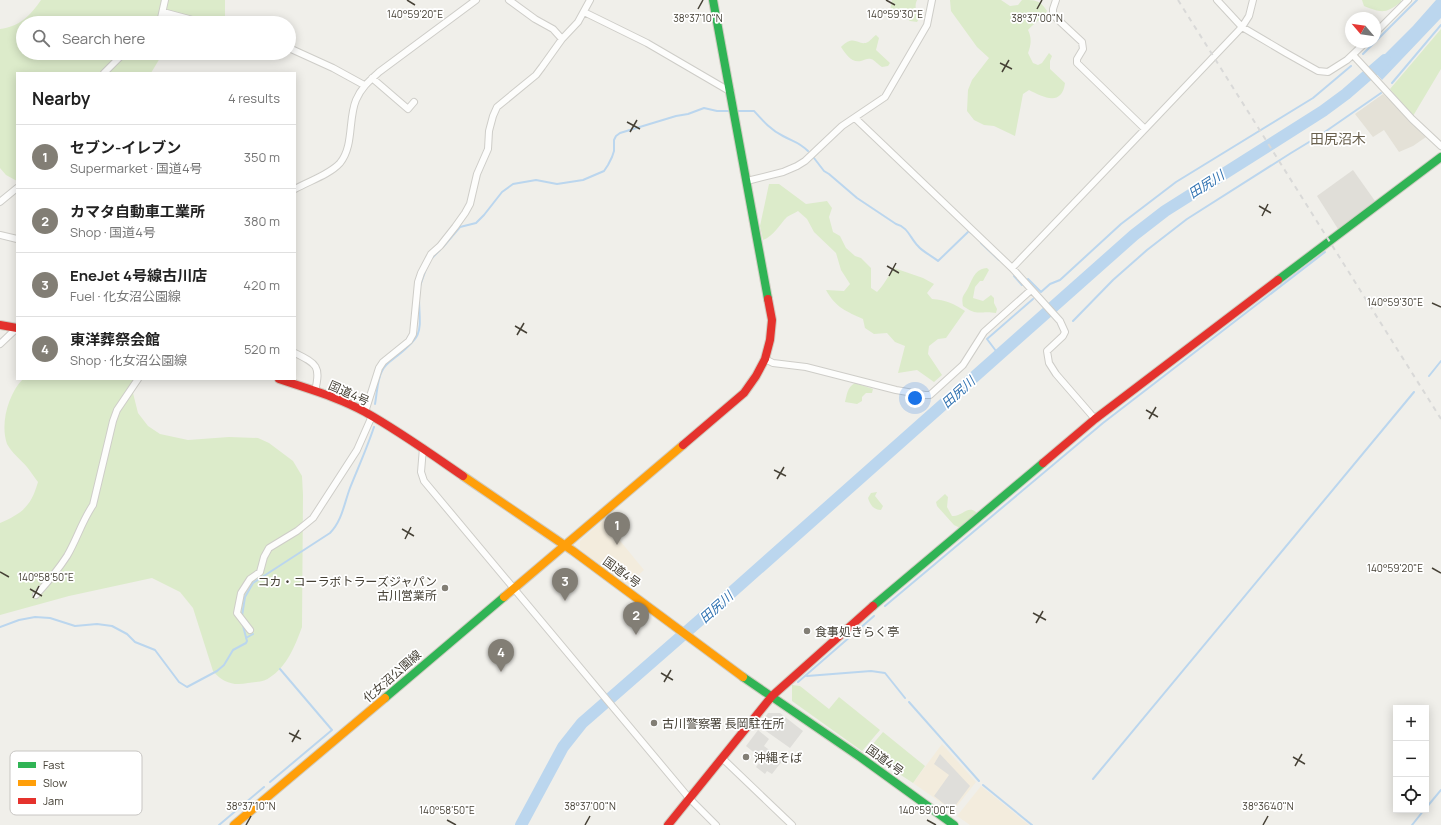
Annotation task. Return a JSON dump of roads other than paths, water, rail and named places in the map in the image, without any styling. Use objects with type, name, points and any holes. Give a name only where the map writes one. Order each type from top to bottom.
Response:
[{"type":"main road","name":"化女沼公園線","points":[[234,825],[744,393],[760,371],[772,335],[772,320],[713,0]]},
{"type":"main road","points":[[668,825],[772,696],[874,606],[1096,419],[1441,157]]},
{"type":"main road","points":[[0,325],[16,328]]},
{"type":"main road","name":"国道4号","points":[[282,380],[333,397],[368,414],[423,448],[565,546],[763,691],[860,757],[954,825]]},
{"type":"street","points":[[162,16],[165,0]]},
{"type":"street","points":[[296,188],[332,170],[341,162],[347,147],[356,101],[364,86],[372,78],[476,0]]},
{"type":"street","points":[[509,0],[534,19],[553,30],[562,39]]},
{"type":"street","points":[[250,630],[237,612],[241,592],[250,579],[260,572],[264,556],[269,548],[301,528],[313,518],[357,450],[368,414],[378,368],[408,341],[413,334],[418,282],[421,273],[431,254],[455,226],[470,204],[477,174],[488,149],[489,131],[495,111],[500,104],[536,75],[562,39],[578,22],[590,0]]},
{"type":"street","points":[[747,181],[783,172],[797,166],[842,126],[885,97],[927,25],[932,0]]},
{"type":"street","points":[[1056,0],[1053,15],[1082,42],[1083,49],[1077,59],[1077,63],[1146,129]]},
{"type":"street","points":[[1217,0],[1242,26],[1286,54],[1318,71],[1328,72],[1348,60],[1360,48]]},
{"type":"street","points":[[1012,268],[1146,129],[1242,26],[1249,16],[1253,0]]},
{"type":"street","points":[[1381,27],[1408,0]]},
{"type":"street","points":[[163,12],[178,16]]},
{"type":"street","points":[[584,12],[648,43],[731,92]]},
{"type":"street","points":[[296,51],[333,68],[364,86]]},
{"type":"street","points":[[1353,55],[1412,119],[1441,146]]},
{"type":"street","points":[[105,72],[117,60]]},
{"type":"street","points":[[372,78],[408,109],[414,102]]},
{"type":"street","points":[[855,118],[1012,268],[1060,320],[1065,332],[1063,336],[1047,351],[1049,363],[1056,374],[1096,419]]},
{"type":"street","points":[[0,202],[16,189]]},
{"type":"street","points":[[0,235],[16,239]]},
{"type":"street","points":[[765,359],[773,363],[806,367],[896,390],[930,395],[963,365],[984,332],[1031,290]]},
{"type":"street","points":[[0,344],[16,329]]},
{"type":"street","points":[[296,354],[309,360],[317,368],[319,374],[315,391]]},
{"type":"street","points":[[36,595],[54,575],[67,555],[93,505],[113,421],[117,410],[137,380]]},
{"type":"street","points":[[423,448],[421,472],[424,481],[689,798],[716,825]]},
{"type":"street","points":[[722,758],[792,825]]},
{"type":"water","points":[[1436,0],[1441,0],[1441,18],[1382,80],[1371,68],[1413,26]]},
{"type":"waterway","points":[[1363,54],[1417,0]]},
{"type":"waterway","points":[[1392,83],[1441,25]]},
{"type":"waterway","name":"田尻川","points":[[521,825],[563,747],[582,723],[732,592],[1134,235],[1165,211],[1323,111],[1346,94],[1385,60]]},
{"type":"waterway","points":[[1027,281],[1028,279],[1041,292],[1050,284],[1060,280],[1121,224],[1176,182],[1313,98],[1351,66]]},
{"type":"waterway","points":[[1073,321],[1113,280],[1147,250],[1187,219],[1319,136],[1381,93]]},
{"type":"waterway","points":[[443,247],[460,227],[476,223],[502,192],[513,184],[536,180],[557,184],[583,180],[604,171],[614,151],[614,140],[620,133],[704,108],[717,111],[729,111]]},
{"type":"waterway","points":[[738,111],[754,111],[775,131],[799,144],[808,151]]},
{"type":"waterway","points":[[814,158],[824,171],[857,198],[896,224],[900,225],[906,230],[920,248],[938,261],[969,231],[971,233]]},
{"type":"waterway","points":[[981,243],[999,260]]},
{"type":"waterway","points":[[432,258],[440,250]]},
{"type":"waterway","points":[[885,606],[1103,423],[1325,252]]},
{"type":"waterway","points":[[420,286],[426,269]]},
{"type":"waterway","points":[[1014,276],[1022,285]]},
{"type":"waterway","points":[[999,355],[987,339],[1033,299]]},
{"type":"waterway","points":[[375,404],[377,387],[383,369],[389,362],[406,349],[416,337],[420,326],[419,300]]},
{"type":"waterway","points":[[1429,376],[1441,361]]},
{"type":"waterway","points":[[1093,779],[1414,392]]},
{"type":"waterway","points":[[242,616],[245,597],[253,583],[330,533],[334,528],[340,518],[374,427]]},
{"type":"waterway","points":[[798,682],[874,616]]},
{"type":"waterway","points":[[0,627],[19,620],[35,617],[50,618],[75,626],[97,624],[112,626],[127,634],[135,642],[155,650],[179,682],[187,687],[217,671],[224,665],[233,650],[246,643],[247,641],[242,622]]},
{"type":"waterway","points":[[246,638],[253,634]]},
{"type":"waterway","points":[[270,782],[332,730],[280,669]]},
{"type":"waterway","points":[[807,676],[871,671],[885,673],[905,698]]},
{"type":"waterway","points":[[909,702],[979,781]]},
{"type":"waterway","points":[[983,785],[1032,825]]},
{"type":"waterway","points":[[219,825],[264,787]]},
{"type":"waterway","points":[[1429,804],[1441,790]]},
{"type":"waterway","points":[[1412,825],[1422,813]]},
{"type":"railway","points":[[1178,0],[1441,419]]},
{"type":"place","name":"セブン-イレブン","points":[[617,545]]},
{"type":"place","name":"コカ・コーラボトラーズジャパン 古川営業所","points":[[445,588]]},
{"type":"place","name":"EneJet 4号線古川店","points":[[565,601]]},
{"type":"place","name":"食事処きらく亭","points":[[807,631]]},
{"type":"place","name":"カマタ自動車工業所","points":[[636,635]]},
{"type":"place","name":"東洋葬祭会館","points":[[501,672]]},
{"type":"place","name":"古川警察署 長岡駐在所","points":[[654,723]]},
{"type":"place","name":"沖縄そば","points":[[746,757]]},
{"type":"district","name":"田尻沼木","points":[[1338,138]]}]
